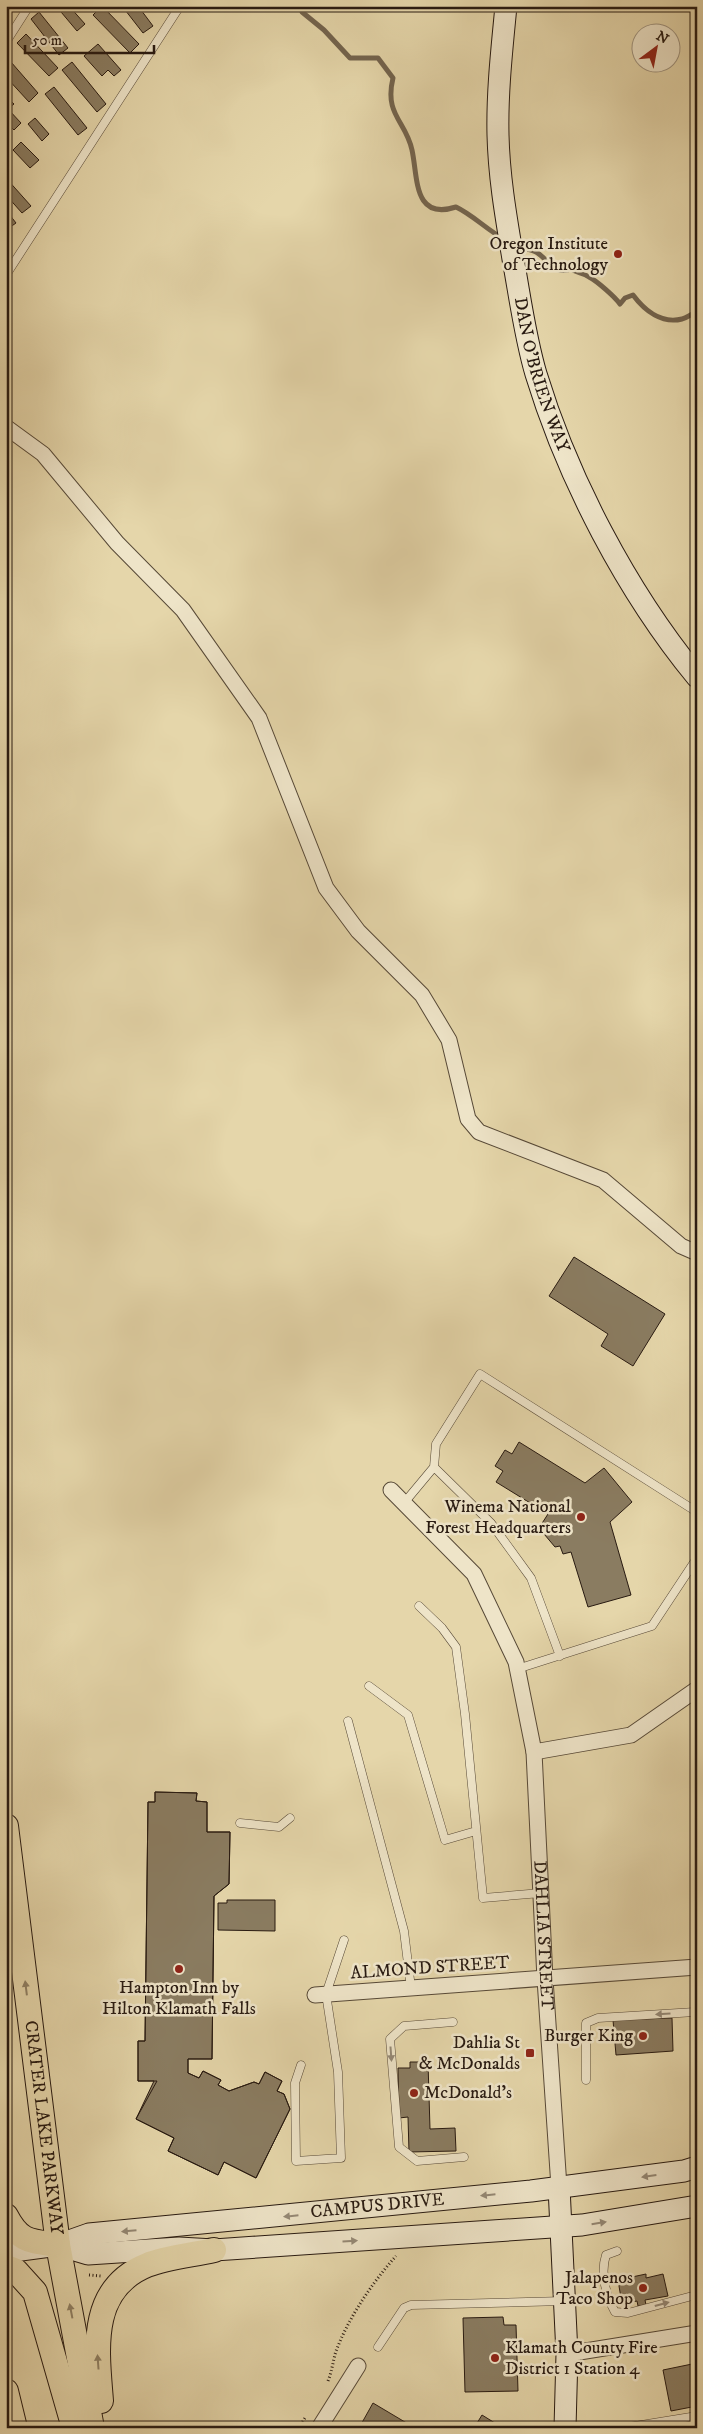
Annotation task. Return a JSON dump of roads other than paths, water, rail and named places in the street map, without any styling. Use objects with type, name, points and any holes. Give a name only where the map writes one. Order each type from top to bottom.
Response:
[{"type":"main road","name":"CRATER LAKE PARKWAY","points":[[6,1826],[58,2245],[92,2428]]},
{"type":"main road","points":[[6,2216],[10,2224],[26,2241],[58,2245]]},
{"type":"main road","points":[[103,2428],[97,2345],[102,2310],[121,2283],[128,2276],[147,2265],[214,2250]]},
{"type":"main road","points":[[6,2267],[16,2271],[35,2292],[74,2428]]},
{"type":"main road","points":[[6,2390],[15,2428]]},
{"type":"street","name":"DAN O'BRIEN WAY","points":[[506,6],[498,134],[502,193],[521,304],[536,373],[571,468],[615,557],[677,653],[697,677]]},
{"type":"street","points":[[6,427],[43,454],[117,543],[183,610],[259,718],[326,888],[358,931],[422,995],[449,1040],[468,1119],[479,1132],[603,1180],[681,1246],[697,1253]]},
{"type":"street","name":"DAHLIA STREET","points":[[390,1490],[474,1574],[517,1669],[534,1752],[567,2354],[564,2428]]},
{"type":"street","points":[[534,1752],[632,1735],[697,1689]]},
{"type":"street","name":"ALMOND STREET","points":[[320,1994],[697,1967]]},
{"type":"street","name":"CAMPUS DRIVE","points":[[6,2252],[58,2245],[89,2234],[186,2226],[559,2187],[684,2171],[697,2167]]},
{"type":"street","name":"CAMPUS DRIVE","points":[[58,2245],[88,2254],[179,2248],[214,2250],[582,2226],[697,2206]]},
{"type":"street","points":[[567,2354],[697,2333]]},
{"type":"street","points":[[319,2428],[358,2366]]},
{"type":"lane","points":[[6,42],[29,6]]},
{"type":"lane","points":[[6,275],[180,6]]},
{"type":"lane","points":[[404,1503],[434,1467],[436,1444],[480,1374],[697,1512]]},
{"type":"lane","points":[[434,1467],[491,1523],[531,1578],[560,1656]]},
{"type":"lane","points":[[517,1669],[652,1626],[697,1558]]},
{"type":"lane","points":[[419,1606],[442,1628],[456,1647],[465,1714],[483,1898],[541,1894]]},
{"type":"lane","points":[[369,1686],[408,1716],[445,1840],[476,1831]]},
{"type":"lane","points":[[348,1721],[404,1931],[411,1988]]},
{"type":"lane","points":[[240,1823],[279,1826],[290,1818]]},
{"type":"lane","points":[[301,2065],[295,2083],[296,2161],[342,2158],[338,2072],[320,1994],[344,1940]]},
{"type":"lane","points":[[586,2080],[586,2023],[598,2018],[695,2012],[697,2028]]},
{"type":"lane","points":[[453,2022],[404,2026],[390,2039],[396,2125],[399,2147],[417,2161],[464,2157]]},
{"type":"lane","points":[[617,2251],[606,2256],[603,2264],[608,2299],[614,2312],[628,2313],[696,2295]]},
{"type":"lane","points":[[378,2347],[404,2308],[411,2305],[564,2301]]},
{"type":"lane","points":[[629,2427],[697,2416]]},
{"type":"waterway","points":[[299,6],[302,12],[324,30],[350,58],[378,58],[393,78],[391,91],[393,109],[409,140],[417,184],[425,202],[432,208],[442,210],[456,207],[504,239]]},
{"type":"waterway","points":[[516,245],[536,252],[559,270],[571,269],[587,276],[606,289],[620,304],[625,298],[633,295],[654,315],[668,320],[684,318],[697,313]]},
{"type":"place","name":"Oregon Institute of Technology","points":[[618,254]]},
{"type":"place","name":"Winema National Forest Headquarters","points":[[581,1517]]},
{"type":"place","name":"Hampton Inn by Hilton Klamath Falls","points":[[179,1969]]},
{"type":"place","name":"Burger King","points":[[643,2036]]},
{"type":"place","name":"Dahlia St & McDonalds","points":[[530,2053]]},
{"type":"place","name":"McDonald's","points":[[414,2093]]},
{"type":"place","name":"Jalapenos Taco Shop","points":[[643,2288]]},
{"type":"place","name":"Klamath County Fire District 1 Station 4","points":[[495,2358]]}]
